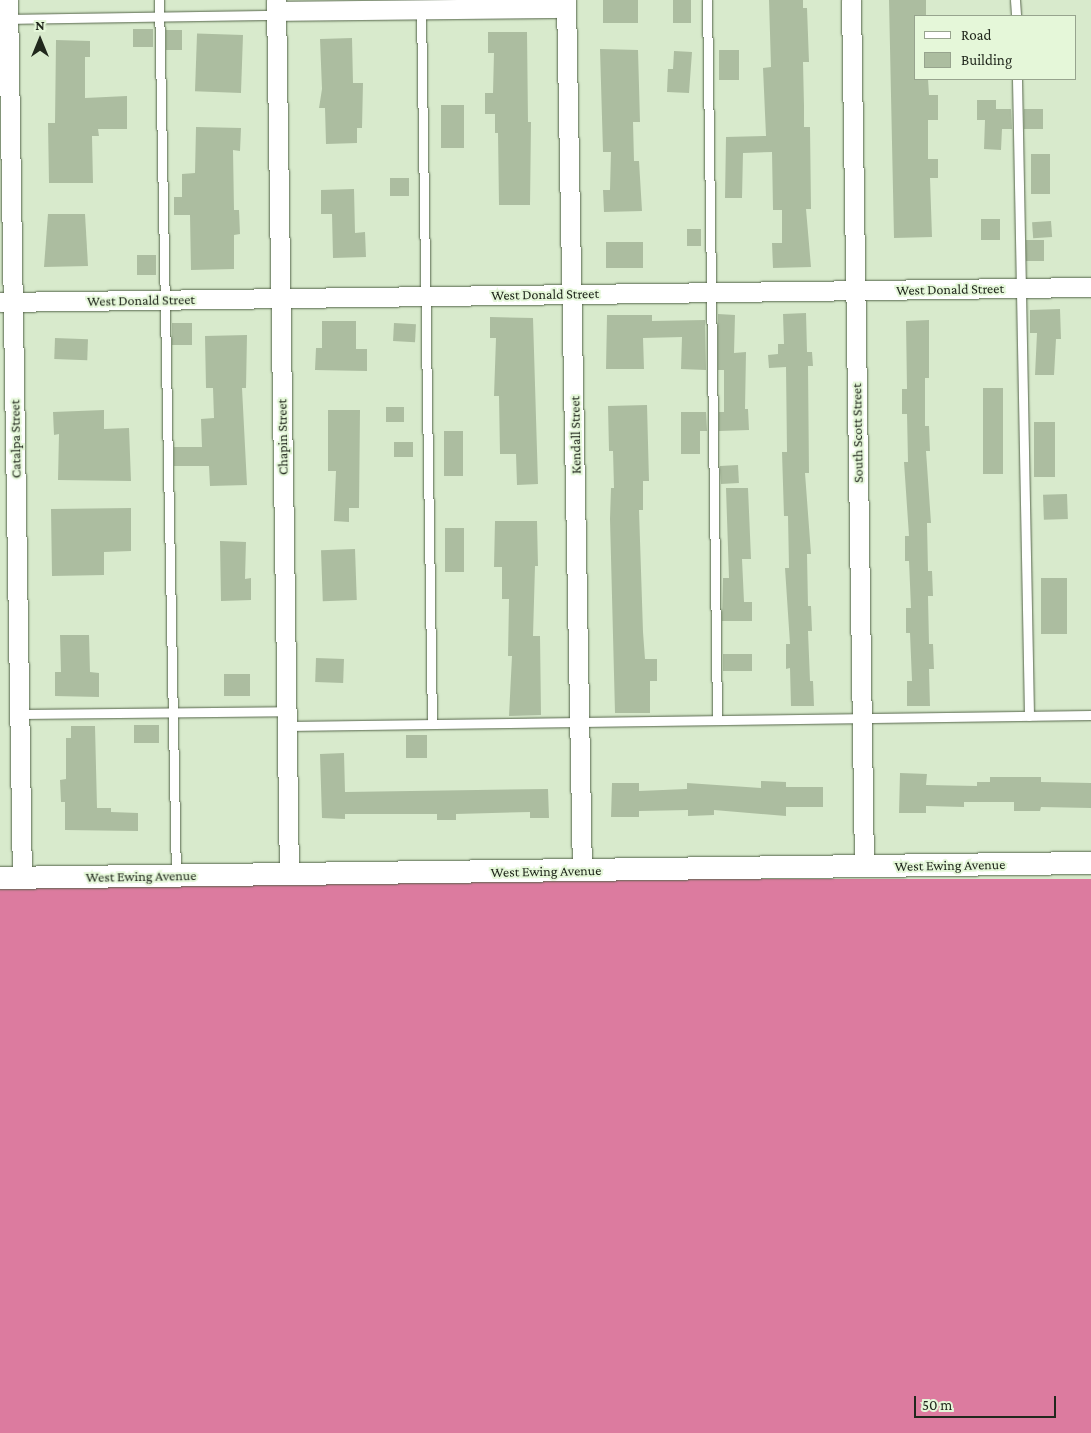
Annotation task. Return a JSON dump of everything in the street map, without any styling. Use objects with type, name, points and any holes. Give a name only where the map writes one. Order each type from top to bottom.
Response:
[{"type":"street","name":"Catalpa Street","points":[[8,0],[4,19],[6,302],[21,714],[11,878]]},
{"type":"street","name":"South Scott Street","points":[[851,0],[864,867]]},
{"type":"street","points":[[276,9],[421,9],[566,4]]},
{"type":"street","name":"Kendall Street","points":[[566,4],[573,294],[582,871]]},
{"type":"street","name":"Chapin Street","points":[[276,9],[289,875]]},
{"type":"street","name":"West Donald Street","points":[[6,302],[1091,287]]},
{"type":"street","name":"West Ewing Avenue","points":[[11,878],[1091,863]]},
{"type":"lane","points":[[159,0],[176,876]]},
{"type":"lane","points":[[707,0],[717,720]]},
{"type":"lane","points":[[1015,0],[1016,15]]},
{"type":"lane","points":[[4,19],[160,17],[276,9]]},
{"type":"lane","points":[[421,9],[432,724]]},
{"type":"lane","points":[[1016,80],[1029,716]]},
{"type":"lane","points":[[21,714],[172,711],[432,724],[1091,715]]},
{"type":"shaded area","points":[[0,879],[1091,879],[1091,1433],[0,1433]]},
{"type":"building","points":[[603,0],[638,0],[638,23],[603,23]]},
{"type":"building","points":[[673,0],[691,0],[691,23],[673,23]]},
{"type":"building","points":[[769,0],[803,0],[803,8],[807,8],[809,62],[803,62],[804,127],[810,127],[811,209],[806,209],[811,267],[773,268],[772,243],[782,243],[782,210],[773,210],[772,152],[743,153],[742,198],[725,198],[726,137],[766,136],[763,68],[771,67]]},
{"type":"building","points":[[889,0],[926,0],[926,15],[914,15],[914,80],[928,80],[929,95],[938,95],[938,120],[928,120],[928,159],[938,159],[938,178],[930,178],[932,237],[894,238]]},
{"type":"building","points":[[133,29],[153,29],[153,47],[133,47]]},
{"type":"building","points":[[166,30],[182,30],[182,50],[166,50]]},
{"type":"building","points":[[488,32],[527,32],[528,122],[531,122],[530,205],[499,205],[498,133],[495,133],[495,114],[485,114],[485,93],[493,93],[494,53],[488,53]]},
{"type":"building","points":[[197,33],[243,35],[241,93],[195,91]]},
{"type":"building","points":[[352,38],[353,83],[363,83],[362,128],[357,128],[357,143],[326,144],[325,108],[319,108],[322,89],[320,39]]},
{"type":"building","points":[[56,40],[90,41],[90,57],[85,57],[85,98],[127,96],[127,129],[98,129],[99,136],[92,136],[93,183],[49,183],[48,123],[55,123]]},
{"type":"building","points":[[600,49],[638,50],[640,122],[633,122],[634,161],[639,161],[642,211],[604,212],[603,190],[610,190],[611,152],[603,152]]},
{"type":"building","points":[[719,50],[739,50],[739,80],[719,80]]},
{"type":"building","points":[[674,51],[692,52],[689,93],[667,92],[668,69],[673,69]]},
{"type":"building","points":[[977,100],[996,100],[996,109],[1011,109],[1012,129],[1002,129],[1001,150],[984,149],[985,120],[977,120]]},
{"type":"building","points":[[441,105],[464,105],[464,148],[441,148]]},
{"type":"building","points":[[1024,109],[1043,109],[1043,129],[1024,129]]},
{"type":"building","points":[[196,127],[241,128],[240,151],[233,150],[234,210],[239,210],[240,234],[234,235],[234,269],[191,270],[190,215],[174,215],[174,197],[182,197],[182,174],[195,173]]},
{"type":"building","points":[[1031,154],[1050,154],[1050,194],[1031,194]]},
{"type":"building","points":[[390,178],[409,178],[409,196],[390,196]]},
{"type":"building","points":[[354,189],[355,233],[365,232],[366,257],[333,258],[332,214],[321,214],[321,190]]},
{"type":"building","points":[[48,214],[85,214],[88,266],[44,267]]},
{"type":"building","points":[[981,219],[1000,219],[1000,240],[981,240]]},
{"type":"building","points":[[1051,221],[1052,237],[1033,238],[1032,222]]},
{"type":"building","points":[[687,229],[701,229],[701,246],[687,246]]},
{"type":"building","points":[[1026,240],[1044,240],[1044,261],[1026,261]]},
{"type":"building","points":[[606,242],[643,242],[643,268],[606,268]]},
{"type":"building","points":[[137,255],[156,255],[156,275],[137,275]]},
{"type":"building","points":[[1060,309],[1061,339],[1056,339],[1054,375],[1035,375],[1037,333],[1030,333],[1030,310]]},
{"type":"building","points":[[806,313],[807,352],[812,352],[813,366],[808,366],[809,473],[805,473],[811,554],[807,554],[808,606],[811,606],[812,631],[808,631],[810,681],[813,681],[814,706],[791,706],[790,668],[786,669],[786,644],[790,644],[785,568],[789,568],[788,516],[784,516],[782,452],[787,452],[786,367],[769,368],[768,355],[778,354],[778,344],[784,344],[783,314]]},
{"type":"building","points":[[718,314],[735,315],[734,353],[746,352],[745,409],[748,409],[749,430],[719,431],[719,412],[724,412],[724,370],[718,370]]},
{"type":"building","points":[[607,315],[652,315],[652,321],[705,320],[706,370],[681,369],[682,337],[643,338],[644,369],[606,369]]},
{"type":"building","points":[[490,317],[533,318],[538,484],[517,485],[516,454],[500,454],[499,396],[494,396],[496,338],[490,338]]},
{"type":"building","points":[[929,320],[929,378],[925,378],[925,426],[929,426],[930,451],[926,451],[931,523],[927,523],[928,571],[932,571],[933,596],[928,596],[929,644],[933,644],[934,669],[929,669],[930,706],[907,706],[907,681],[912,681],[910,633],[906,633],[906,608],[911,608],[909,561],[905,561],[905,536],[909,536],[904,462],[908,462],[907,414],[902,414],[902,389],[907,389],[906,321]]},
{"type":"building","points":[[322,321],[356,321],[356,349],[367,349],[367,371],[315,370],[316,348],[322,348]]},
{"type":"building","points":[[172,323],[192,323],[192,345],[172,345]]},
{"type":"building","points":[[394,323],[416,324],[415,342],[393,341]]},
{"type":"building","points":[[247,335],[246,388],[242,388],[247,485],[210,486],[209,466],[174,466],[174,447],[202,447],[201,419],[214,418],[213,388],[206,388],[205,336]]},
{"type":"building","points":[[55,338],[88,339],[87,360],[54,359]]},
{"type":"building","points":[[983,388],[1003,388],[1003,474],[983,474]]},
{"type":"building","points":[[647,405],[649,481],[643,481],[643,510],[639,510],[643,632],[645,659],[657,659],[657,681],[650,681],[650,713],[615,713],[610,519],[611,488],[614,488],[613,451],[609,451],[608,406]]},
{"type":"building","points":[[386,407],[404,407],[404,422],[386,422]]},
{"type":"building","points":[[104,410],[104,429],[129,428],[131,481],[58,480],[59,434],[54,435],[53,412]]},
{"type":"building","points":[[328,410],[360,410],[359,508],[349,508],[349,522],[334,521],[336,471],[328,471]]},
{"type":"building","points":[[681,412],[706,412],[707,431],[700,431],[700,454],[681,454]]},
{"type":"building","points":[[1034,422],[1055,422],[1055,477],[1034,477]]},
{"type":"building","points":[[444,431],[463,431],[463,476],[444,476]]},
{"type":"building","points":[[394,442],[413,442],[413,457],[394,457]]},
{"type":"building","points":[[738,465],[739,483],[721,484],[720,466]]},
{"type":"building","points":[[726,488],[748,488],[751,559],[742,559],[744,602],[752,602],[752,621],[722,621],[723,578],[729,578]]},
{"type":"building","points":[[1067,494],[1068,519],[1044,520],[1043,495]]},
{"type":"building","points":[[131,508],[131,551],[104,552],[104,575],[52,576],[51,509]]},
{"type":"building","points":[[495,521],[537,521],[538,566],[535,566],[533,636],[540,636],[541,715],[509,716],[512,656],[508,656],[509,599],[502,599],[502,567],[494,567]]},
{"type":"building","points":[[445,528],[464,528],[464,572],[445,572]]},
{"type":"building","points":[[220,541],[246,542],[245,579],[251,578],[251,600],[221,601]]},
{"type":"building","points":[[355,549],[357,600],[323,601],[321,550]]},
{"type":"building","points":[[1041,578],[1067,578],[1067,634],[1041,634]]},
{"type":"building","points":[[60,635],[89,635],[90,672],[99,673],[99,697],[55,696],[55,672],[61,672]]},
{"type":"building","points":[[723,654],[752,654],[752,671],[723,671]]},
{"type":"building","points":[[316,658],[344,659],[343,683],[315,682]]},
{"type":"building","points":[[224,674],[250,674],[250,696],[224,696]]},
{"type":"building","points":[[134,725],[159,725],[159,743],[134,743]]},
{"type":"building","points":[[71,726],[95,726],[97,808],[111,808],[111,812],[138,813],[138,831],[65,830],[65,802],[61,802],[60,780],[66,779],[66,738],[71,738]]},
{"type":"building","points":[[406,735],[427,735],[427,758],[406,758]]},
{"type":"building","points":[[344,753],[345,792],[548,789],[549,818],[530,818],[530,812],[456,814],[456,820],[437,820],[437,814],[345,814],[345,819],[322,818],[320,754]]},
{"type":"building","points":[[900,773],[927,774],[926,785],[977,786],[977,782],[990,782],[990,777],[1041,777],[1041,782],[1091,783],[1091,808],[1041,807],[1040,811],[1014,811],[1014,802],[964,802],[964,807],[926,806],[926,813],[899,813]]},
{"type":"building","points":[[761,781],[786,782],[786,787],[823,787],[823,807],[786,807],[786,816],[714,810],[714,815],[688,816],[688,810],[639,811],[639,817],[611,817],[612,783],[639,783],[639,791],[687,789],[687,783],[761,788]]}]
